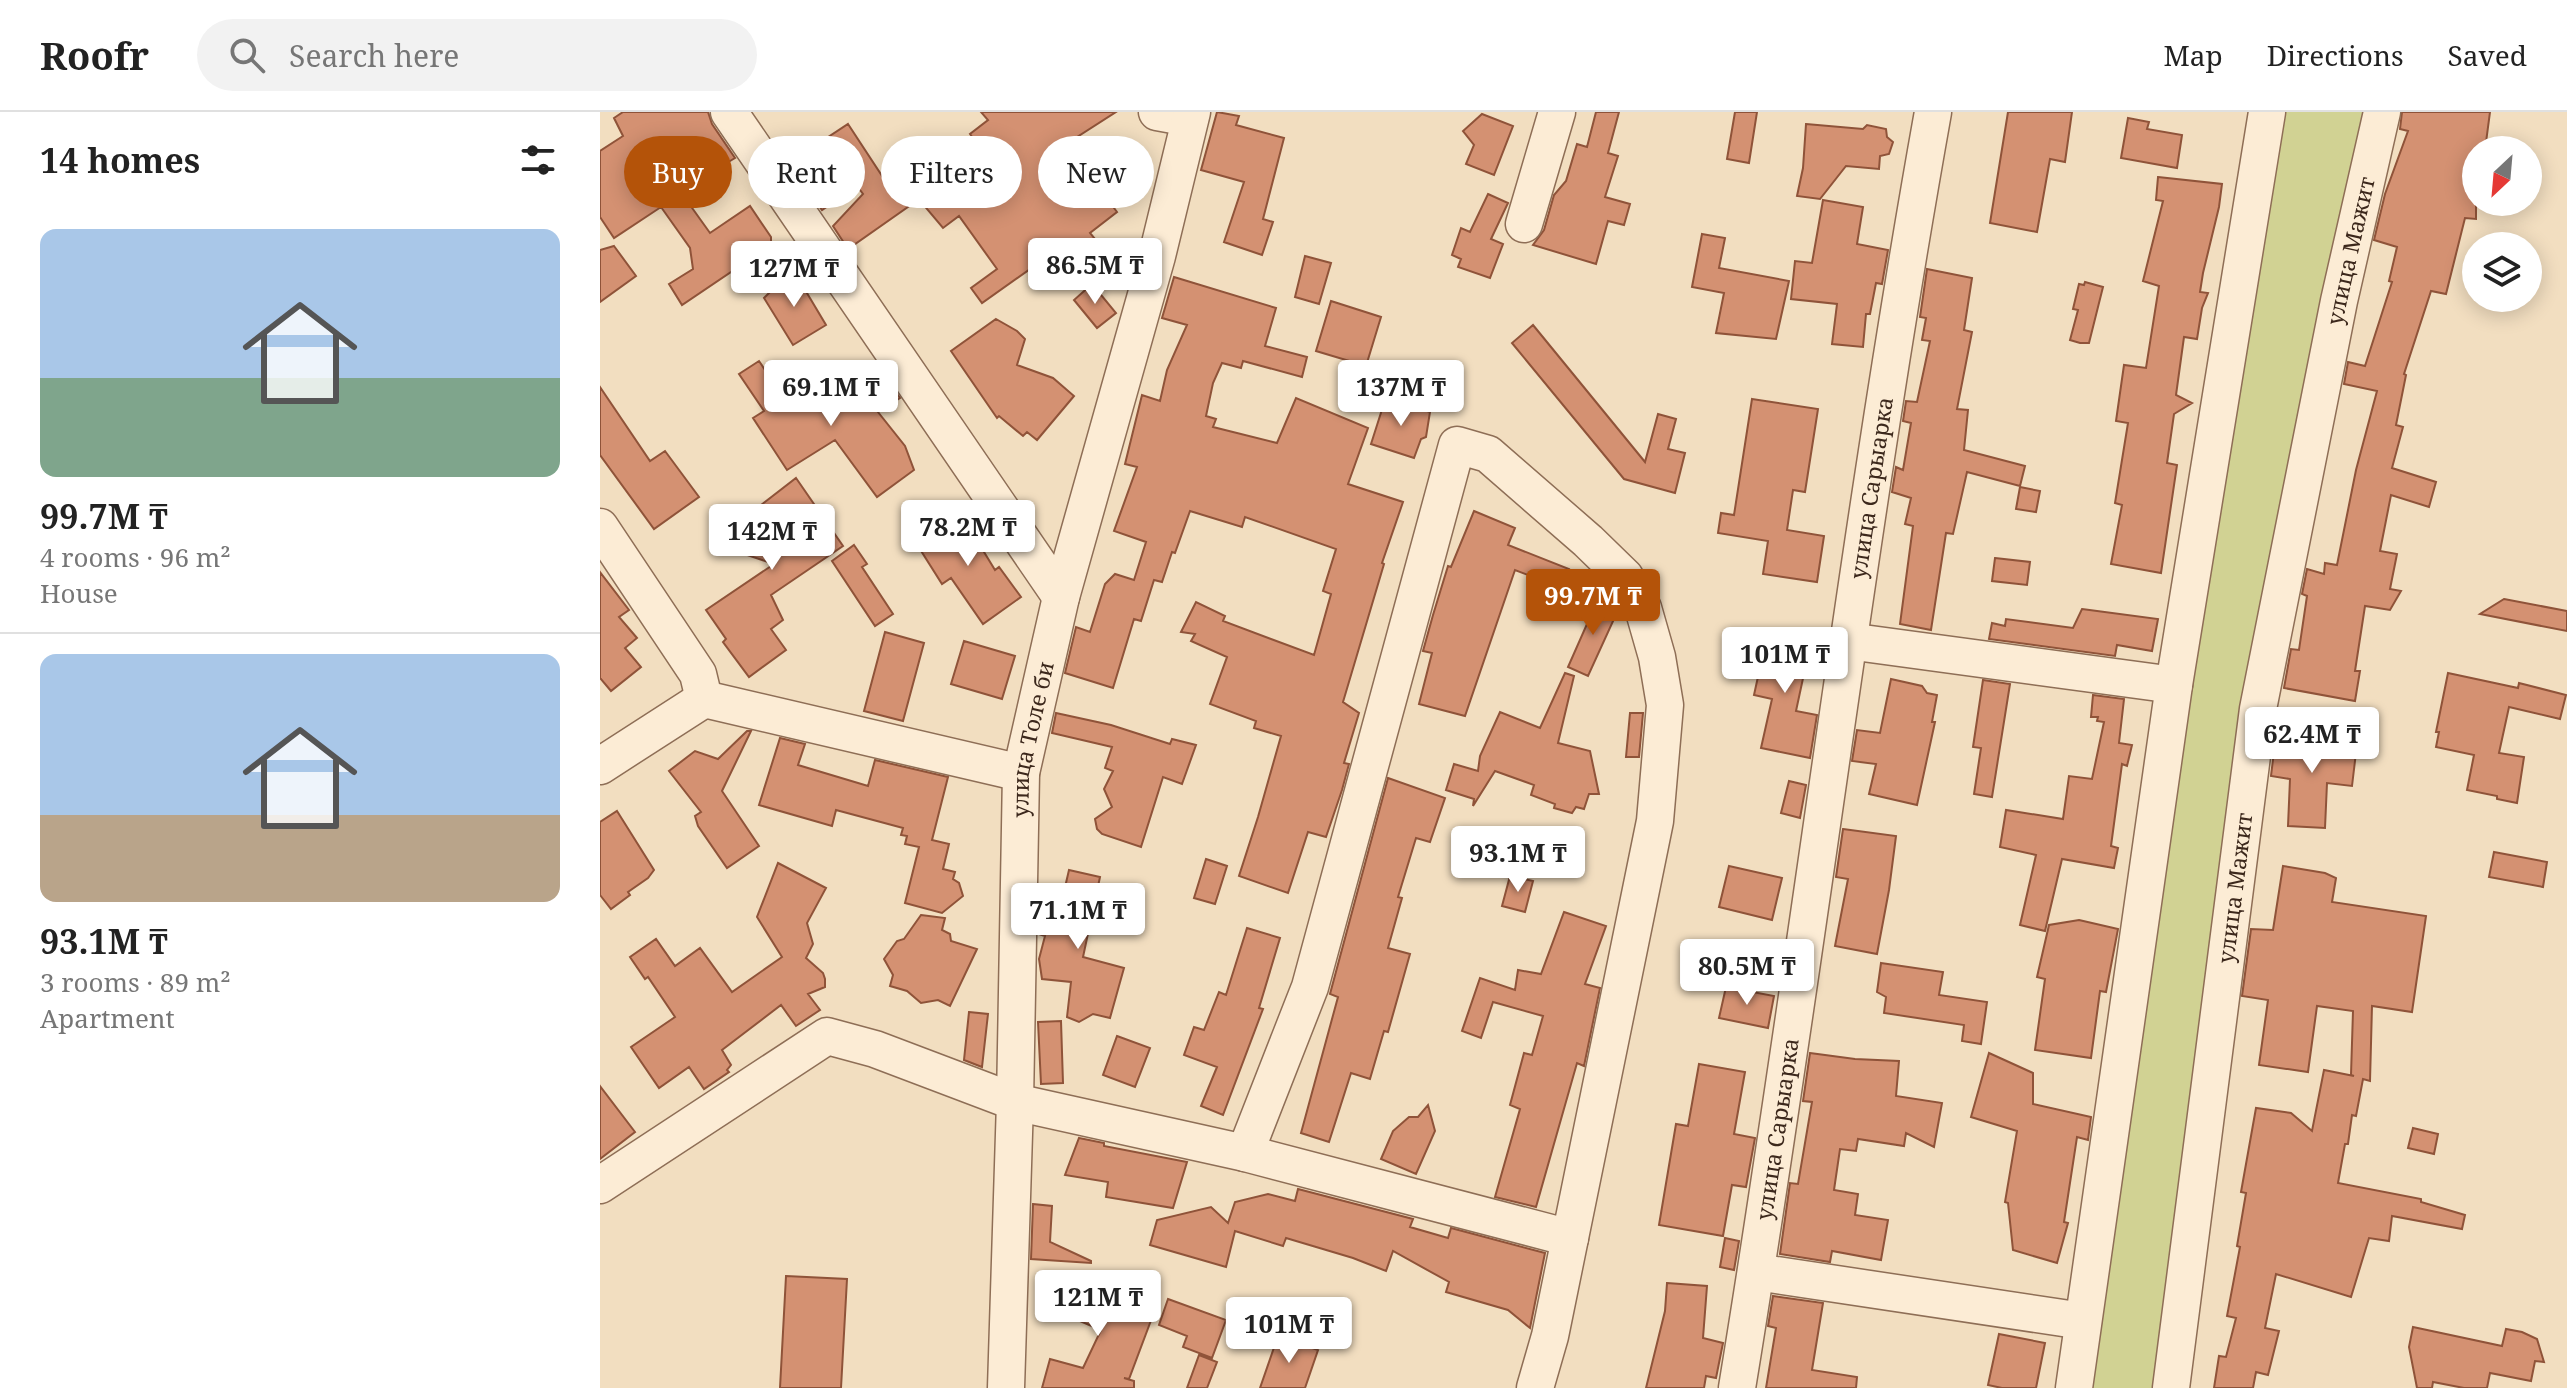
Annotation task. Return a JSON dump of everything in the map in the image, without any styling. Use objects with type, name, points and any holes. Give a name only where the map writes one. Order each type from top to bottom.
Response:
[{"type":"street","points":[[729,112],[1061,597]]},
{"type":"street","points":[[1524,224],[1557,112]]},
{"type":"street","name":"улица Сарыарка","points":[[1737,1388],[1848,641],[1911,232],[1933,112]]},
{"type":"street","points":[[2074,1388],[2174,685],[2267,112]]},
{"type":"street","name":"улица Мажит","points":[[2171,1388],[2258,709],[2339,301],[2382,112]]},
{"type":"street","name":"улица Толе би","points":[[1006,1388],[1021,773],[1061,597],[1157,256],[1180,114]]},
{"type":"street","points":[[1245,1153],[1310,987],[1457,445],[1488,454],[1625,577],[1643,608],[1657,657],[1665,705],[1655,821],[1550,1336],[1535,1388]]},
{"type":"street","points":[[600,527],[698,674],[704,699]]},
{"type":"street","points":[[1848,641],[2174,685]]},
{"type":"street","points":[[600,766],[704,699],[1021,773]]},
{"type":"street","points":[[600,1185],[827,1036],[875,1049],[1015,1102],[1245,1153],[1570,1238]]},
{"type":"street","points":[[1756,1272],[2083,1321]]},
{"type":"green space","points":[[2276,112],[2388,112],[2260,708],[2168,1388],[2068,1388]]},
{"type":"building","points":[[623,112],[708,112],[720,136],[624,136],[624,208],[659,208],[614,238],[600,217],[600,151],[623,136],[614,118]]},
{"type":"building","points":[[981,112],[1116,112],[1079,136],[1038,136],[1038,208],[1114,208],[1117,212],[1090,233],[1117,266],[1099,281],[1067,243],[982,303],[971,288],[997,269],[959,216],[943,228],[926,208],[1022,208],[1022,136],[972,136],[970,134],[988,120]]},
{"type":"building","points":[[1217,112],[1239,116],[1236,125],[1284,138],[1263,219],[1273,222],[1262,255],[1224,242],[1244,182],[1201,170]]},
{"type":"building","points":[[1596,112],[1619,112],[1608,153],[1618,156],[1605,197],[1630,204],[1624,225],[1608,221],[1596,264],[1533,245],[1544,230],[1554,195],[1566,181],[1577,144],[1587,147]]},
{"type":"building","points":[[1735,112],[1757,112],[1749,163],[1727,159]]},
{"type":"building","points":[[2008,112],[2072,112],[2065,162],[2050,159],[2037,232],[1990,223]]},
{"type":"building","points":[[2402,112],[2490,112],[2487,136],[2462,136],[2462,216],[2476,216],[2476,219],[2465,218],[2446,294],[2431,291],[2404,374],[2396,425],[2403,427],[2392,468],[2436,482],[2429,507],[2391,495],[2380,551],[2397,554],[2390,589],[2401,591],[2390,610],[2365,606],[2355,671],[2360,671],[2355,701],[2284,688],[2291,649],[2299,650],[2307,596],[2302,594],[2307,569],[2324,574],[2325,563],[2337,565],[2356,470],[2377,391],[2344,384],[2348,362],[2365,366],[2392,282],[2389,281],[2397,247],[2374,240],[2385,194],[2408,131],[2400,129]]},
{"type":"building","points":[[1482,114],[1513,126],[1494,175],[1466,164],[1474,145],[1463,131]]},
{"type":"building","points":[[2128,118],[2149,122],[2147,129],[2182,135],[2177,168],[2121,158]]},
{"type":"building","points":[[848,124],[856,136],[830,136]]},
{"type":"building","points":[[1806,124],[1863,129],[1867,125],[1886,129],[1887,137],[1893,142],[1889,154],[1880,156],[1879,169],[1846,166],[1820,199],[1797,196],[1803,168]]},
{"type":"building","points":[[865,150],[881,174],[881,208],[906,208],[848,249],[833,226],[850,208],[865,208]]},
{"type":"building","points":[[2158,177],[2222,184],[2203,273],[2200,292],[2208,293],[2197,339],[2184,337],[2176,395],[2192,403],[2174,414],[2167,463],[2177,465],[2161,573],[2111,564],[2122,505],[2115,503],[2128,423],[2116,421],[2124,365],[2146,368],[2159,286],[2143,281],[2163,201],[2156,200]]},
{"type":"building","points":[[1488,194],[1508,203],[1491,239],[1503,244],[1490,278],[1458,267],[1461,259],[1452,255],[1461,228],[1470,232]]},
{"type":"building","points":[[1823,200],[1863,207],[1857,244],[1888,250],[1882,284],[1876,283],[1870,314],[1866,314],[1863,347],[1832,344],[1837,304],[1791,299],[1795,261],[1812,263]]},
{"type":"building","points":[[662,208],[692,208],[710,233],[751,208],[771,237],[771,245],[682,305],[669,284],[693,269],[690,248]]},
{"type":"building","points":[[1702,234],[1725,238],[1719,268],[1789,281],[1776,339],[1716,333],[1724,293],[1692,287]]},
{"type":"building","points":[[614,246],[636,276],[600,302],[600,250]]},
{"type":"building","points":[[1305,256],[1331,263],[1319,304],[1295,297]]},
{"type":"building","points":[[1927,269],[1972,278],[1964,330],[1972,332],[1957,409],[1968,410],[1964,450],[2025,466],[2020,486],[1967,472],[1953,534],[1946,533],[1931,630],[1900,624],[1913,526],[1905,524],[1911,498],[1892,492],[1896,467],[1903,470],[1911,423],[1903,421],[1906,401],[1917,402],[1930,341],[1922,340],[1926,318],[1920,317]]},
{"type":"building","points":[[795,273],[826,325],[793,345],[764,298]]},
{"type":"building","points":[[1174,277],[1276,308],[1265,346],[1307,357],[1302,377],[1243,361],[1241,368],[1222,363],[1213,383],[1206,416],[1216,419],[1213,427],[1277,443],[1296,398],[1368,428],[1348,484],[1403,502],[1382,563],[1343,702],[1359,713],[1344,763],[1349,764],[1342,790],[1326,837],[1308,832],[1288,893],[1239,876],[1281,736],[1254,728],[1256,721],[1210,704],[1227,657],[1191,641],[1195,634],[1181,632],[1196,602],[1225,616],[1223,621],[1314,655],[1331,594],[1323,591],[1336,549],[1245,517],[1242,527],[1190,511],[1162,582],[1154,580],[1141,621],[1134,619],[1113,688],[1065,673],[1076,627],[1090,632],[1105,584],[1115,574],[1134,580],[1146,542],[1114,531],[1137,467],[1125,464],[1142,395],[1160,401],[1167,370],[1187,325],[1162,318]]},
{"type":"building","points":[[2085,282],[2103,287],[2089,343],[2080,343],[2070,340],[2078,310],[2073,309],[2079,284],[2084,285]]},
{"type":"building","points":[[1092,284],[1116,313],[1097,328],[1074,300]]},
{"type":"building","points":[[1331,301],[1381,317],[1366,366],[1316,351]]},
{"type":"building","points":[[996,319],[1025,339],[1017,365],[1053,378],[1074,396],[1037,440],[1027,432],[1023,436],[999,416],[997,418],[951,351]]},
{"type":"building","points":[[1533,325],[1645,462],[1658,414],[1676,419],[1668,449],[1685,453],[1675,493],[1624,479],[1512,343]]},
{"type":"building","points":[[759,361],[784,398],[813,379],[835,413],[887,380],[900,398],[878,412],[905,446],[914,470],[877,497],[835,440],[787,470],[753,418],[764,411],[739,374]]},
{"type":"building","points":[[600,387],[650,461],[665,451],[699,497],[654,529],[600,455]]},
{"type":"building","points":[[1386,397],[1430,412],[1426,437],[1421,439],[1414,458],[1371,444]]},
{"type":"building","points":[[1752,399],[1818,409],[1805,492],[1793,490],[1787,530],[1824,536],[1817,582],[1763,574],[1768,541],[1718,533],[1721,513],[1734,515]]},
{"type":"building","points":[[796,478],[843,546],[771,595],[783,620],[771,629],[786,650],[749,677],[723,642],[726,639],[706,610],[774,564],[741,553],[736,546],[739,540],[735,525]]},
{"type":"building","points":[[2020,487],[2040,491],[2036,512],[2016,509]]},
{"type":"building","points":[[959,511],[995,570],[999,567],[1021,597],[983,624],[951,578],[942,584],[918,546],[938,534],[934,527]]},
{"type":"building","points":[[1474,511],[1515,528],[1508,545],[1569,569],[1562,588],[1515,570],[1465,716],[1419,704],[1432,653],[1423,651],[1433,615],[1448,566],[1451,567]]},
{"type":"building","points":[[854,545],[867,564],[862,567],[893,614],[875,626],[832,561]]},
{"type":"building","points":[[1995,558],[2030,562],[2027,585],[1992,581]]},
{"type":"building","points":[[600,572],[629,610],[619,617],[637,638],[625,648],[641,667],[611,691],[600,678]]},
{"type":"building","points":[[1598,599],[1619,608],[1588,676],[1568,667]]},
{"type":"building","points":[[2504,599],[2567,611],[2567,631],[2480,614]]},
{"type":"building","points":[[2082,609],[2158,619],[2152,651],[2117,645],[2115,656],[1989,639],[1992,623],[2005,626],[2006,619],[2073,628]]},
{"type":"building","points":[[1768,631],[1811,641],[1796,711],[1817,715],[1810,758],[1761,748],[1772,699],[1754,695]]},
{"type":"building","points":[[885,632],[924,643],[903,721],[864,711]]},
{"type":"building","points":[[964,641],[1015,656],[1002,699],[951,684]]},
{"type":"building","points":[[1565,673],[1574,676],[1558,743],[1590,751],[1599,794],[1589,794],[1584,809],[1576,807],[1572,813],[1554,808],[1555,804],[1531,795],[1534,785],[1495,771],[1473,806],[1474,799],[1446,790],[1454,764],[1478,771],[1480,756],[1500,712],[1540,728]]},
{"type":"building","points":[[2448,673],[2518,688],[2519,683],[2566,695],[2560,719],[2509,707],[2499,753],[2524,757],[2517,803],[2467,790],[2474,755],[2436,747],[2439,732],[2436,732]]},
{"type":"building","points":[[1891,679],[1922,686],[1927,693],[1937,695],[1932,722],[1935,722],[1917,805],[1869,794],[1876,764],[1852,761],[1857,730],[1880,733]]},
{"type":"building","points":[[1983,680],[2010,684],[1992,797],[1974,794],[1981,748],[1973,747]]},
{"type":"building","points":[[2093,695],[2124,699],[2119,743],[2132,745],[2127,766],[2122,764],[2111,846],[2118,848],[2114,868],[2062,859],[2045,931],[2020,925],[2036,855],[2000,847],[2006,810],[2063,819],[2069,776],[2092,779],[2104,722],[2097,721],[2098,717],[2091,717]]},
{"type":"building","points":[[1056,713],[1111,725],[1170,744],[1172,739],[1196,745],[1182,784],[1163,777],[1141,847],[1102,834],[1097,829],[1095,819],[1112,807],[1104,789],[1113,771],[1105,768],[1112,747],[1052,733]]},
{"type":"building","points":[[1630,713],[1643,713],[1639,757],[1626,757]]},
{"type":"building","points":[[747,731],[751,731],[722,791],[759,846],[727,868],[698,826],[695,816],[701,812],[669,771],[695,751],[718,759]]},
{"type":"building","points":[[2276,735],[2357,744],[2352,786],[2327,783],[2325,828],[2288,826],[2290,779],[2271,776]]},
{"type":"building","points":[[780,738],[805,744],[798,765],[868,786],[875,760],[948,777],[932,840],[949,844],[943,869],[955,872],[953,879],[959,883],[963,896],[942,913],[905,903],[919,847],[905,844],[907,836],[901,835],[903,828],[836,810],[832,826],[759,805]]},
{"type":"building","points":[[1388,778],[1445,798],[1430,842],[1416,838],[1398,897],[1402,898],[1388,948],[1410,954],[1388,1032],[1384,1031],[1370,1079],[1351,1073],[1329,1142],[1301,1133],[1338,997],[1330,994]]},
{"type":"building","points":[[1789,781],[1806,785],[1800,818],[1781,813]]},
{"type":"building","points":[[617,811],[654,870],[611,909],[600,895],[600,822]]},
{"type":"building","points":[[1843,829],[1896,836],[1877,954],[1835,946],[1848,879],[1836,877]]},
{"type":"building","points":[[2494,852],[2547,862],[2543,887],[2489,877]]},
{"type":"building","points":[[1206,859],[1227,866],[1215,904],[1194,898]]},
{"type":"building","points":[[778,863],[826,888],[807,923],[813,944],[806,958],[823,973],[825,979],[825,987],[808,994],[820,1010],[796,1026],[781,1005],[722,1050],[731,1065],[727,1070],[729,1072],[704,1089],[689,1067],[659,1088],[631,1047],[675,1017],[630,957],[656,939],[675,966],[700,948],[732,992],[782,957],[757,917]]},
{"type":"building","points":[[1729,866],[1782,878],[1772,920],[1719,907]]},
{"type":"building","points":[[2283,866],[2325,873],[2336,878],[2332,902],[2426,916],[2412,1012],[2372,1006],[2370,1081],[2363,1079],[2338,1183],[2421,1199],[2421,1202],[2465,1215],[2462,1229],[2392,1216],[2389,1241],[2369,1238],[2351,1297],[2276,1274],[2265,1328],[2279,1331],[2268,1375],[2256,1372],[2253,1388],[2214,1388],[2219,1356],[2226,1357],[2236,1318],[2227,1316],[2240,1247],[2237,1246],[2246,1193],[2241,1192],[2256,1108],[2291,1113],[2312,1131],[2324,1070],[2354,1076],[2351,1075],[2353,1011],[2317,1006],[2308,1072],[2259,1065],[2268,1000],[2242,996],[2251,929],[2273,930]]},
{"type":"building","points":[[1069,870],[1100,877],[1083,957],[1124,968],[1110,1018],[1093,1014],[1079,1022],[1067,1017],[1071,982],[1042,979],[1039,959],[1045,936],[1039,934],[1042,909],[1059,913]]},
{"type":"building","points":[[1510,876],[1533,881],[1525,912],[1502,906]]},
{"type":"building","points":[[1564,912],[1606,926],[1585,984],[1600,988],[1584,1066],[1577,1063],[1536,1207],[1495,1197],[1520,1109],[1510,1105],[1524,1053],[1532,1055],[1543,1016],[1493,1002],[1481,1038],[1462,1031],[1480,978],[1515,990],[1518,970],[1541,974]]},
{"type":"building","points":[[921,915],[945,918],[942,930],[950,934],[951,941],[977,949],[950,1006],[938,1000],[921,1003],[907,991],[890,986],[893,975],[884,959],[897,941],[904,939]]},
{"type":"building","points":[[2079,920],[2118,929],[2106,992],[2100,991],[2091,1058],[2035,1050],[2045,979],[2037,977],[2049,925]]},
{"type":"building","points":[[1247,928],[1280,938],[1259,1008],[1263,1009],[1223,1115],[1201,1106],[1217,1067],[1184,1055],[1194,1027],[1204,1030],[1219,992],[1226,995]]},
{"type":"building","points":[[1881,963],[1943,972],[1939,995],[1987,1002],[1981,1044],[1962,1041],[1964,1025],[1884,1013],[1886,997],[1877,992]]},
{"type":"building","points":[[1726,987],[1774,996],[1768,1028],[1719,1018]]},
{"type":"building","points":[[969,1012],[988,1014],[982,1067],[964,1060]]},
{"type":"building","points":[[1061,1021],[1063,1083],[1041,1084],[1038,1022]]},
{"type":"building","points":[[1117,1036],[1150,1048],[1135,1087],[1103,1075]]},
{"type":"building","points":[[1810,1053],[1899,1061],[1896,1096],[1942,1103],[1934,1147],[1906,1133],[1904,1146],[1858,1139],[1856,1151],[1840,1149],[1834,1190],[1858,1194],[1855,1215],[1888,1220],[1881,1260],[1832,1251],[1830,1262],[1780,1254],[1790,1183],[1798,1184],[1812,1102],[1803,1101]]},
{"type":"building","points":[[1989,1053],[2033,1073],[2033,1104],[2091,1117],[2088,1140],[2077,1137],[2064,1222],[2068,1223],[2057,1263],[2013,1250],[2008,1203],[2005,1202],[2017,1131],[1971,1117]]},
{"type":"building","points":[[1699,1064],[1745,1072],[1734,1134],[1755,1138],[1746,1187],[1732,1185],[1723,1236],[1659,1225],[1676,1124],[1688,1126]]},
{"type":"building","points":[[600,1086],[635,1132],[600,1159]]},
{"type":"building","points":[[1428,1105],[1435,1131],[1416,1174],[1381,1159],[1393,1131],[1409,1117],[1418,1117]]},
{"type":"building","points":[[2413,1128],[2438,1134],[2434,1154],[2408,1148]]},
{"type":"building","points":[[1079,1138],[1187,1162],[1173,1208],[1106,1197],[1108,1182],[1065,1175]]},
{"type":"building","points":[[1298,1189],[1413,1219],[1410,1227],[1448,1238],[1451,1228],[1545,1253],[1530,1328],[1508,1310],[1446,1292],[1449,1282],[1393,1251],[1386,1271],[1286,1238],[1283,1246],[1235,1231],[1226,1267],[1150,1245],[1157,1220],[1211,1207],[1228,1223],[1235,1202],[1268,1194],[1295,1201]]},
{"type":"building","points":[[1033,1204],[1052,1206],[1050,1242],[1091,1263],[1031,1259]]},
{"type":"building","points":[[1725,1238],[1739,1241],[1734,1270],[1720,1267]]},
{"type":"building","points":[[786,1276],[847,1279],[841,1388],[780,1388]]},
{"type":"building","points":[[1062,1276],[1153,1315],[1129,1379],[1124,1378],[1134,1381],[1134,1388],[1042,1388],[1050,1359],[1083,1368],[1101,1330],[1073,1318],[1062,1319],[1046,1313]]},
{"type":"building","points":[[1667,1283],[1707,1286],[1703,1338],[1723,1343],[1716,1378],[1706,1376],[1704,1388],[1646,1388],[1665,1311]]},
{"type":"building","points":[[1773,1296],[1823,1303],[1812,1370],[1857,1377],[1856,1388],[1766,1388],[1776,1328],[1768,1326]]},
{"type":"building","points":[[1168,1299],[1226,1320],[1212,1358],[1183,1347],[1187,1336],[1159,1325]]},
{"type":"building","points":[[2413,1327],[2502,1346],[2506,1329],[2522,1332],[2537,1339],[2544,1362],[2535,1361],[2531,1381],[2490,1373],[2487,1388],[2464,1388],[2433,1382],[2432,1388],[2417,1388],[2409,1347]]},
{"type":"building","points":[[1999,1334],[2045,1343],[2036,1388],[1988,1385]]},
{"type":"building","points":[[1278,1336],[1318,1350],[1305,1388],[1260,1388]]},
{"type":"building","points":[[1199,1355],[1217,1362],[1207,1388],[1187,1388]]}]
